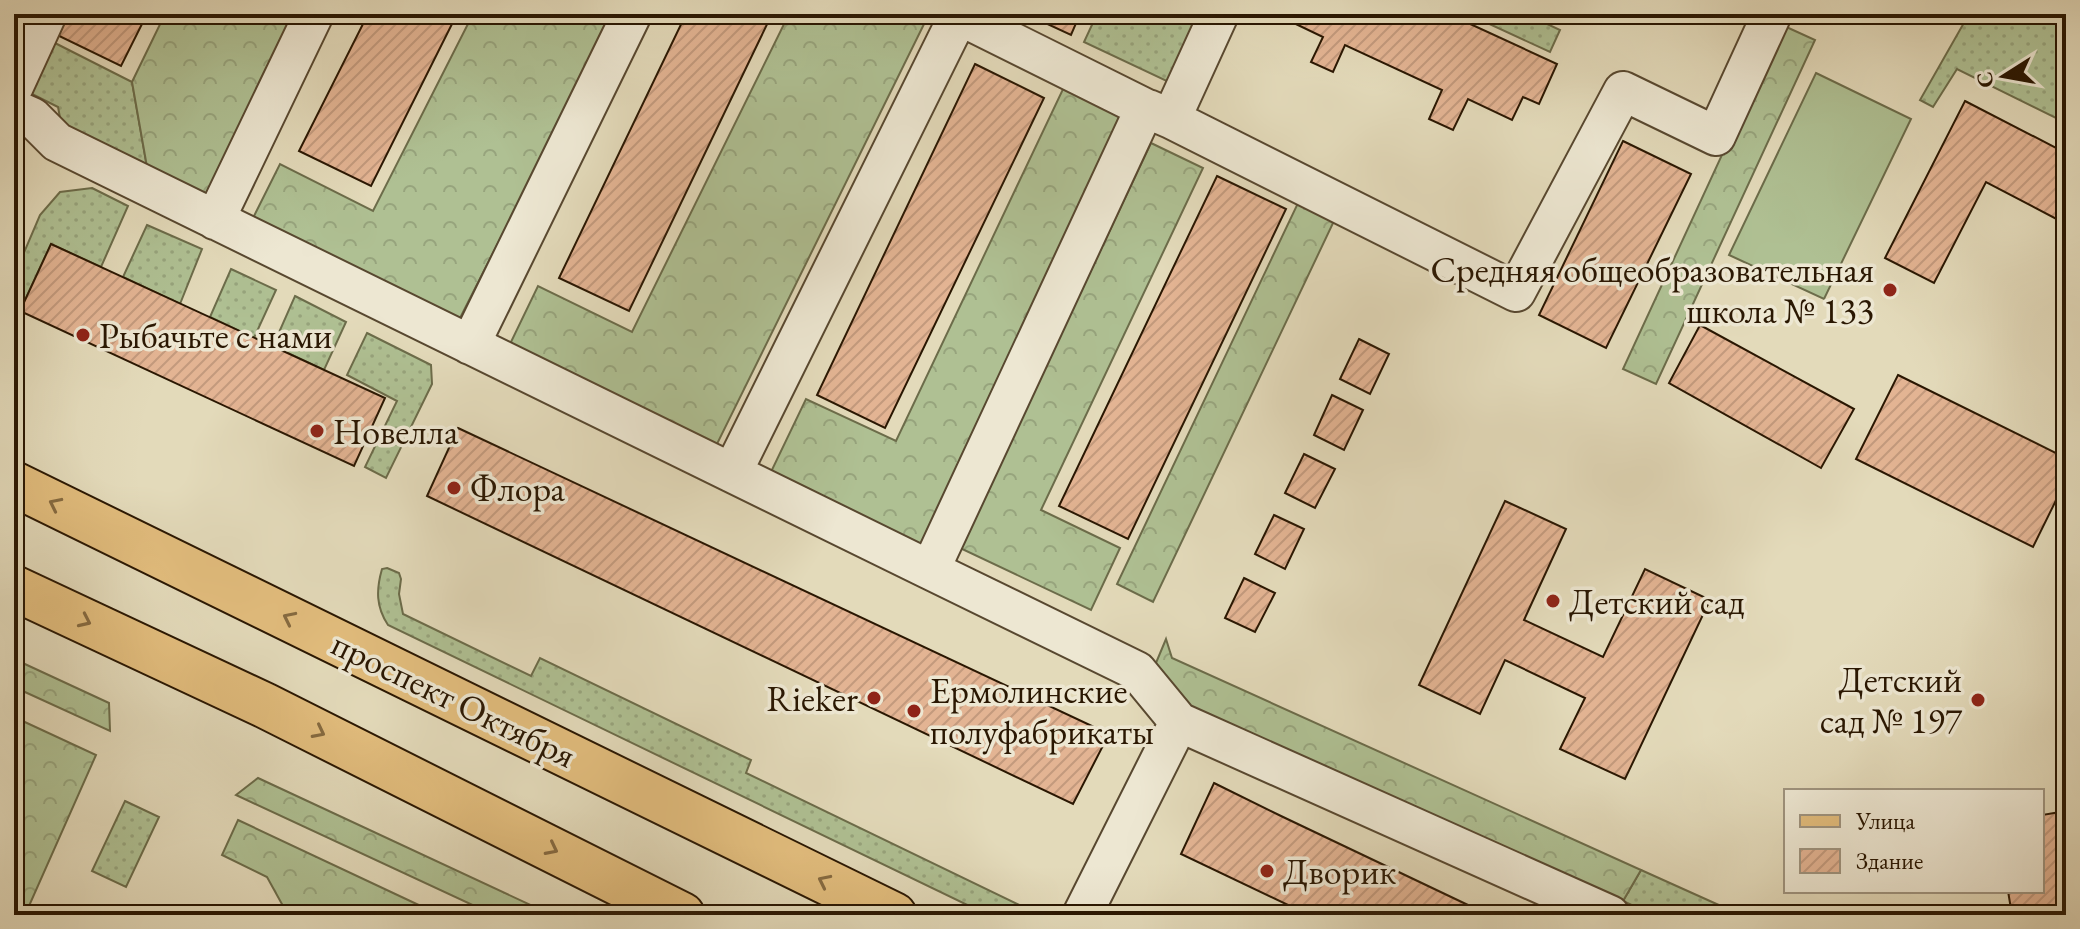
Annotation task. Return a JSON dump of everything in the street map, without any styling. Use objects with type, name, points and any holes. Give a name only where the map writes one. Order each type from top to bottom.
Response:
[{"type":"main road","name":"проспект Октября","points":[[14,484],[894,915]]},
{"type":"main road","points":[[14,588],[264,705],[682,915]]},
{"type":"lane","points":[[14,86],[47,14]]},
{"type":"lane","points":[[215,220],[314,14]]},
{"type":"lane","points":[[470,345],[632,14]]},
{"type":"lane","points":[[930,570],[1158,114],[1219,14]]},
{"type":"lane","points":[[732,473],[958,15],[1516,292],[1623,91],[1716,136],[1772,14]]},
{"type":"lane","points":[[14,109],[32,117],[57,142],[1137,671],[1179,722],[1610,915]]},
{"type":"lane","points":[[1082,915],[1179,722]]},
{"type":"green space","points":[[165,14],[296,14],[209,197],[147,167],[132,82]]},
{"type":"green space","points":[[473,14],[614,14],[456,326],[251,222],[280,164],[373,211]]},
{"type":"green space","points":[[789,14],[928,16],[716,446],[510,344],[538,286],[632,332]]},
{"type":"green space","points":[[1097,14],[1206,14],[1173,84],[1084,42]]},
{"type":"green space","points":[[1473,14],[1526,14],[1560,30],[1550,52]]},
{"type":"green space","points":[[1969,14],[2048,14],[2066,23],[2066,123],[1957,69],[1933,107],[1920,100]]},
{"type":"green space","points":[[1782,25],[1815,40],[1656,384],[1623,369]]},
{"type":"green space","points":[[51,41],[132,82],[147,167],[62,128],[58,107],[26,91]]},
{"type":"green space","points":[[1816,73],[1911,119],[1824,299],[1729,255]]},
{"type":"green space","points":[[1064,87],[1128,118],[923,550],[769,476],[806,399],[896,441]]},
{"type":"green space","points":[[1151,143],[1203,168],[1041,510],[1120,548],[1091,610],[960,548]]},
{"type":"green space","points":[[92,188],[128,206],[101,267],[51,244],[20,311],[14,309],[14,276],[40,215],[60,192]]},
{"type":"green space","points":[[1298,203],[1334,221],[1153,602],[1117,584]]},
{"type":"green space","points":[[147,225],[202,249],[180,304],[123,277]]},
{"type":"green space","points":[[231,269],[276,290],[254,338],[210,317]]},
{"type":"green space","points":[[295,296],[346,322],[324,370],[273,346]]},
{"type":"green space","points":[[367,333],[431,365],[432,384],[386,478],[365,467],[397,401],[347,375]]},
{"type":"green space","points":[[382,569],[399,573],[403,614],[531,676],[540,658],[751,760],[746,773],[1040,915],[988,915],[388,625],[381,612],[378,591]]},
{"type":"green space","points":[[1166,639],[1172,658],[1641,870],[1623,901],[1186,706],[1153,670]]},
{"type":"green space","points":[[14,659],[109,703],[110,731],[14,687]]},
{"type":"green space","points":[[14,717],[96,755],[25,915],[14,915]]},
{"type":"green space","points":[[258,778],[552,915],[494,915],[236,795]]},
{"type":"green space","points":[[125,801],[159,817],[126,887],[92,871]]},
{"type":"green space","points":[[238,820],[440,915],[288,915],[267,877],[222,855]]},
{"type":"green space","points":[[1641,870],[1741,915],[1653,915],[1623,901]]},
{"type":"building","points":[[60,14],[147,14],[121,66],[51,32]]},
{"type":"building","points":[[368,14],[457,14],[371,186],[299,151]]},
{"type":"building","points":[[686,14],[772,14],[629,311],[559,278]]},
{"type":"building","points":[[1046,14],[1080,14],[1071,35],[1043,22]]},
{"type":"building","points":[[1275,14],[1457,14],[1455,17],[1557,64],[1539,104],[1523,97],[1512,120],[1468,99],[1453,130],[1429,119],[1442,90],[1345,45],[1333,72],[1311,62],[1323,37]]},
{"type":"building","points":[[975,64],[1044,98],[885,428],[817,395]]},
{"type":"building","points":[[1965,101],[2066,153],[2066,224],[1986,182],[1934,283],[1885,258]]},
{"type":"building","points":[[1623,141],[1691,174],[1606,348],[1539,315]]},
{"type":"building","points":[[1217,176],[1286,209],[1128,539],[1059,506]]},
{"type":"building","points":[[51,244],[385,398],[354,466],[20,311]]},
{"type":"building","points":[[1700,325],[1854,409],[1821,468],[1669,383]]},
{"type":"building","points":[[1359,339],[1389,354],[1370,394],[1340,379]]},
{"type":"building","points":[[1898,375],[2066,458],[2066,480],[2033,547],[1856,459]]},
{"type":"building","points":[[1332,395],[1363,410],[1344,450],[1314,435]]},
{"type":"building","points":[[458,428],[1109,734],[1073,804],[427,496]]},
{"type":"building","points":[[1304,454],[1335,469],[1315,508],[1285,493]]},
{"type":"building","points":[[1505,501],[1566,529],[1524,620],[1603,657],[1645,569],[1710,600],[1625,779],[1560,749],[1585,698],[1505,660],[1480,714],[1419,685]]},
{"type":"building","points":[[1274,515],[1304,529],[1285,569],[1255,554]]},
{"type":"building","points":[[1244,578],[1275,593],[1255,632],[1225,618]]},
{"type":"building","points":[[1214,783],[1489,915],[1309,915],[1181,854]]},
{"type":"building","points":[[2066,811],[2066,915],[2012,915],[2008,893],[2044,893],[2044,815]]},
{"type":"place","name":"Средняя общеобразовательная школа № 133","points":[[1890,290]]},
{"type":"place","name":"Рыбачьте с нами","points":[[83,335]]},
{"type":"place","name":"Новелла","points":[[317,431]]},
{"type":"place","name":"Флора","points":[[454,488]]},
{"type":"place","name":"Детский сад","points":[[1553,601]]},
{"type":"place","name":"Rieker","points":[[874,698]]},
{"type":"place","name":"Детский сад № 197","points":[[1978,700]]},
{"type":"place","name":"Ермолинские полуфабрикаты","points":[[914,711]]},
{"type":"place","name":"Дворик","points":[[1267,871]]}]
